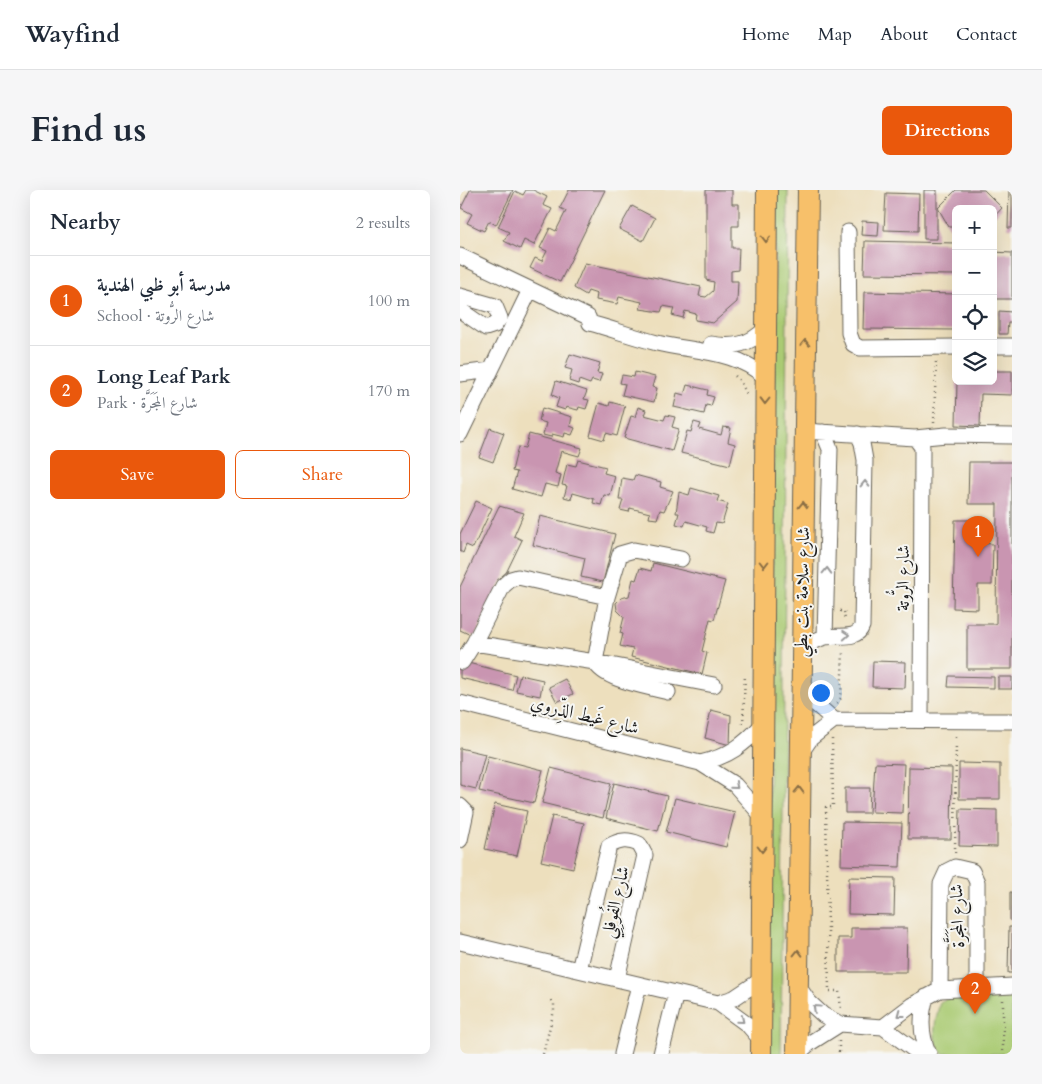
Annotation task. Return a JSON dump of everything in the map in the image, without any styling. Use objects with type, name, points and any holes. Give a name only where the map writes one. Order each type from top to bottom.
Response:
[{"type":"main road","points":[[761,1047],[766,190]]},
{"type":"main road","name":"شارع سلامة بنت بطي","points":[[797,1054],[801,650],[814,431],[808,190]]},
{"type":"street","points":[[848,232],[849,333],[854,344],[860,348],[952,347]]},
{"type":"street","points":[[460,256],[588,317],[590,323],[624,334],[741,360],[766,378]]},
{"type":"street","points":[[460,434],[530,290]]},
{"type":"street","points":[[460,296],[495,306],[500,318],[495,325],[486,328],[460,310]]},
{"type":"street","points":[[588,317],[594,314],[659,333],[723,346],[746,343],[766,328]]},
{"type":"street","points":[[997,346],[1012,346]]},
{"type":"street","points":[[460,374],[491,370]]},
{"type":"street","points":[[814,431],[915,438],[933,436],[1012,436]]},
{"type":"street","points":[[814,431],[830,449],[825,637]]},
{"type":"street","points":[[801,650],[825,637],[853,635],[859,632],[862,621],[865,460],[862,443],[858,434]]},
{"type":"street","name":"شارع الرُّوتة","points":[[915,438],[920,443],[923,452],[921,720]]},
{"type":"street","points":[[668,692],[609,676],[599,670],[595,662],[607,597],[620,554],[627,550],[681,559]]},
{"type":"street","points":[[462,662],[474,643],[503,586],[510,579],[518,577],[607,597]]},
{"type":"street","points":[[474,643],[595,662],[714,685]]},
{"type":"street","points":[[800,692],[834,720]]},
{"type":"street","name":"شارع غَيط الذِّروي","points":[[460,703],[700,763],[735,785],[762,816]]},
{"type":"street","points":[[800,754],[811,738],[834,720],[1012,721]]},
{"type":"street","name":"شارع غَيط الذِّروي","points":[[700,763],[728,755],[741,747],[763,724]]},
{"type":"street","points":[[460,806],[466,812],[460,840]]},
{"type":"street","name":"شارع الفُوفِلِي","points":[[579,970],[609,846],[619,840],[629,840],[639,844],[645,855],[617,979]]},
{"type":"street","name":"شارع المَجَرَّة","points":[[921,1054],[922,1013],[933,994],[941,884],[947,871],[955,867],[972,871],[976,882],[977,987]]},
{"type":"street","points":[[460,942],[718,1003],[748,1025],[761,1047]]},
{"type":"street","points":[[718,1003],[739,996],[761,980]]},
{"type":"street","points":[[622,1054],[639,984]]},
{"type":"street","points":[[798,986],[809,1002],[823,1015],[839,1024],[883,1027],[921,1054]]},
{"type":"street","points":[[883,1027],[933,994],[977,987],[1007,986]]},
{"type":"street","points":[[661,1054],[676,994]]},
{"type":"street","points":[[797,1054],[824,1032],[839,1024]]},
{"type":"path","points":[[933,436],[937,347]]},
{"type":"path","points":[[734,375],[740,381],[748,396]]},
{"type":"path","points":[[826,610],[844,611],[842,698],[837,703]]},
{"type":"path","points":[[844,620],[862,621]]},
{"type":"path","points":[[743,734],[745,664]]},
{"type":"path","points":[[955,867],[956,721]]},
{"type":"path","points":[[831,736],[833,807],[826,807],[826,892],[829,991],[839,991],[842,1008],[839,1024],[839,1054]]},
{"type":"path","points":[[1003,1054],[1007,986]]},
{"type":"path","points":[[543,1054],[554,1011],[554,1004],[550,1000]]},
{"type":"green space","points":[[776,190],[788,190],[781,1054],[766,1054]]},
{"type":"green space","points":[[953,996],[1012,996],[1012,1054],[943,1054],[936,1042],[936,1022],[940,1002]]},
{"type":"building","points":[[470,190],[513,190],[496,225],[489,221],[484,231],[467,223],[472,214],[461,208]]},
{"type":"building","points":[[526,190],[533,190],[547,197],[543,205],[552,209],[534,245],[524,240],[520,249],[504,241],[509,232],[498,227],[515,191],[523,195]]},
{"type":"building","points":[[569,190],[605,190],[560,282],[530,268],[535,258],[542,261],[547,251],[540,248],[550,228],[556,231],[566,211],[560,208]]},
{"type":"building","points":[[706,190],[732,190],[732,204],[739,204],[739,226],[732,226],[732,248],[739,248],[738,270],[731,271],[731,281],[738,281],[737,302],[713,323],[695,320],[696,314],[685,311],[683,318],[672,315],[674,308],[663,306],[661,312],[640,309],[642,302],[619,297],[617,304],[596,300],[597,294],[588,291],[586,295],[574,288],[585,263],[701,287],[699,296],[706,297],[713,291],[714,282],[706,280]]},
{"type":"building","points":[[924,190],[937,190],[937,239],[924,239]]},
{"type":"building","points":[[956,190],[984,190],[1002,208],[997,214],[997,205],[952,205],[952,227],[949,227],[938,208]]},
{"type":"building","points":[[1009,190],[1012,190],[1012,228],[1008,228]]},
{"type":"building","points":[[886,193],[919,194],[918,231],[884,230]]},
{"type":"building","points":[[632,206],[655,218],[643,241],[619,229]]},
{"type":"building","points":[[862,221],[879,222],[878,236],[861,235]]},
{"type":"building","points":[[865,241],[952,243],[952,275],[864,274]]},
{"type":"building","points":[[997,252],[1012,253],[1012,299],[997,299]]},
{"type":"building","points":[[864,292],[952,294],[952,330],[863,329]]},
{"type":"building","points":[[999,311],[1012,312],[1012,323],[1008,323],[1007,334],[999,334]]},
{"type":"building","points":[[570,354],[600,363],[597,373],[602,374],[599,382],[592,380],[590,384],[579,380],[578,384],[569,381],[572,370],[565,368]]},
{"type":"building","points":[[997,371],[1012,371],[1012,395],[981,394],[980,426],[956,425],[957,385],[997,385]]},
{"type":"building","points":[[635,372],[655,377],[652,387],[657,388],[654,402],[622,395],[625,384],[620,383],[622,375],[634,377]]},
{"type":"building","points":[[556,381],[587,391],[584,399],[589,400],[586,409],[579,407],[578,410],[566,407],[565,410],[556,407],[559,398],[552,395]]},
{"type":"building","points":[[687,385],[708,390],[707,395],[714,397],[711,406],[706,405],[704,414],[674,407],[677,393],[684,395]]},
{"type":"building","points":[[610,402],[625,406],[617,436],[606,433],[604,440],[590,436],[599,403],[609,406]]},
{"type":"building","points":[[638,407],[646,410],[644,415],[664,420],[666,415],[675,417],[672,427],[679,429],[672,451],[624,438],[631,416],[635,417]]},
{"type":"building","points":[[542,408],[572,417],[570,426],[575,428],[572,435],[565,433],[564,437],[552,434],[551,437],[543,435],[546,423],[539,421]]},
{"type":"building","points":[[694,422],[701,424],[699,429],[721,435],[723,427],[731,428],[728,442],[735,444],[730,465],[681,453],[687,431],[691,432]]},
{"type":"building","points":[[490,428],[504,433],[493,462],[479,457]]},
{"type":"building","points":[[529,434],[582,448],[579,456],[561,451],[555,473],[561,475],[558,487],[545,484],[541,497],[512,489],[517,472],[512,471],[518,447],[525,448]]},
{"type":"building","points":[[578,460],[606,467],[604,473],[615,476],[610,496],[604,495],[601,505],[593,503],[594,499],[573,493],[571,499],[564,497],[567,486],[562,485],[567,464],[576,466]]},
{"type":"building","points":[[969,462],[1012,462],[1012,669],[967,669],[967,624],[996,624],[997,504],[968,504]]},
{"type":"building","points":[[635,475],[661,482],[660,487],[673,491],[664,511],[660,510],[657,519],[649,518],[650,513],[630,508],[629,512],[620,510],[623,500],[619,500],[622,478],[633,480]]},
{"type":"building","points":[[691,488],[719,496],[717,501],[728,504],[722,524],[716,523],[713,533],[706,531],[707,527],[686,521],[684,526],[676,524],[679,513],[676,513],[679,492],[689,495]]},
{"type":"building","points":[[476,501],[492,508],[473,548],[466,545],[463,553],[460,551],[460,534]]},
{"type":"building","points":[[499,506],[524,513],[514,536],[522,540],[475,637],[460,630],[460,587]]},
{"type":"building","points":[[540,516],[615,534],[603,582],[581,577],[585,558],[533,545]]},
{"type":"building","points":[[955,520],[979,520],[978,543],[993,544],[992,585],[978,585],[978,609],[953,608]]},
{"type":"building","points":[[653,563],[725,581],[714,620],[710,619],[702,651],[707,653],[702,674],[631,657],[633,649],[620,646],[623,634],[620,633],[624,617],[617,610],[616,603],[621,598],[629,596],[633,579],[636,580],[640,568],[651,571]]},
{"type":"building","points":[[460,661],[516,675],[512,690],[460,678]]},
{"type":"building","points":[[873,661],[906,662],[905,688],[872,687]]},
{"type":"building","points":[[520,675],[543,680],[540,696],[516,691]]},
{"type":"building","points":[[949,676],[994,677],[994,688],[948,687]]},
{"type":"building","points":[[998,677],[1012,677],[1012,689],[998,689]]},
{"type":"building","points":[[565,679],[573,694],[557,702],[549,687]]},
{"type":"building","points":[[711,710],[731,715],[730,745],[705,738]]},
{"type":"building","points":[[460,748],[485,754],[476,789],[460,785]]},
{"type":"building","points":[[488,756],[543,770],[534,803],[479,791]]},
{"type":"building","points":[[875,763],[904,764],[902,813],[872,812]]},
{"type":"building","points":[[959,763],[1000,764],[1000,799],[959,799]]},
{"type":"building","points":[[909,767],[952,768],[951,839],[908,839]]},
{"type":"building","points":[[551,768],[611,783],[603,818],[542,803]]},
{"type":"building","points":[[614,783],[667,796],[658,831],[606,818]]},
{"type":"building","points":[[845,788],[870,788],[869,813],[845,813]]},
{"type":"building","points":[[675,798],[735,812],[726,847],[666,832]]},
{"type":"building","points":[[495,804],[527,811],[517,856],[485,849]]},
{"type":"building","points":[[960,809],[997,810],[997,847],[959,846]]},
{"type":"building","points":[[552,816],[584,823],[573,868],[541,861]]},
{"type":"building","points":[[842,822],[902,823],[900,867],[841,865]]},
{"type":"building","points":[[849,877],[895,878],[894,915],[848,914]]},
{"type":"building","points":[[1010,892],[1012,892],[1012,920],[1010,920]]},
{"type":"building","points":[[1009,927],[1012,927],[1012,973],[1008,973]]},
{"type":"building","points":[[851,928],[907,928],[906,972],[838,972],[838,938],[851,938]]},
{"type":"place","name":"مدرسة أبو ظبي الهندية","points":[[978,557]]},
{"type":"place","name":"Long Leaf Park","points":[[975,1014]]}]
